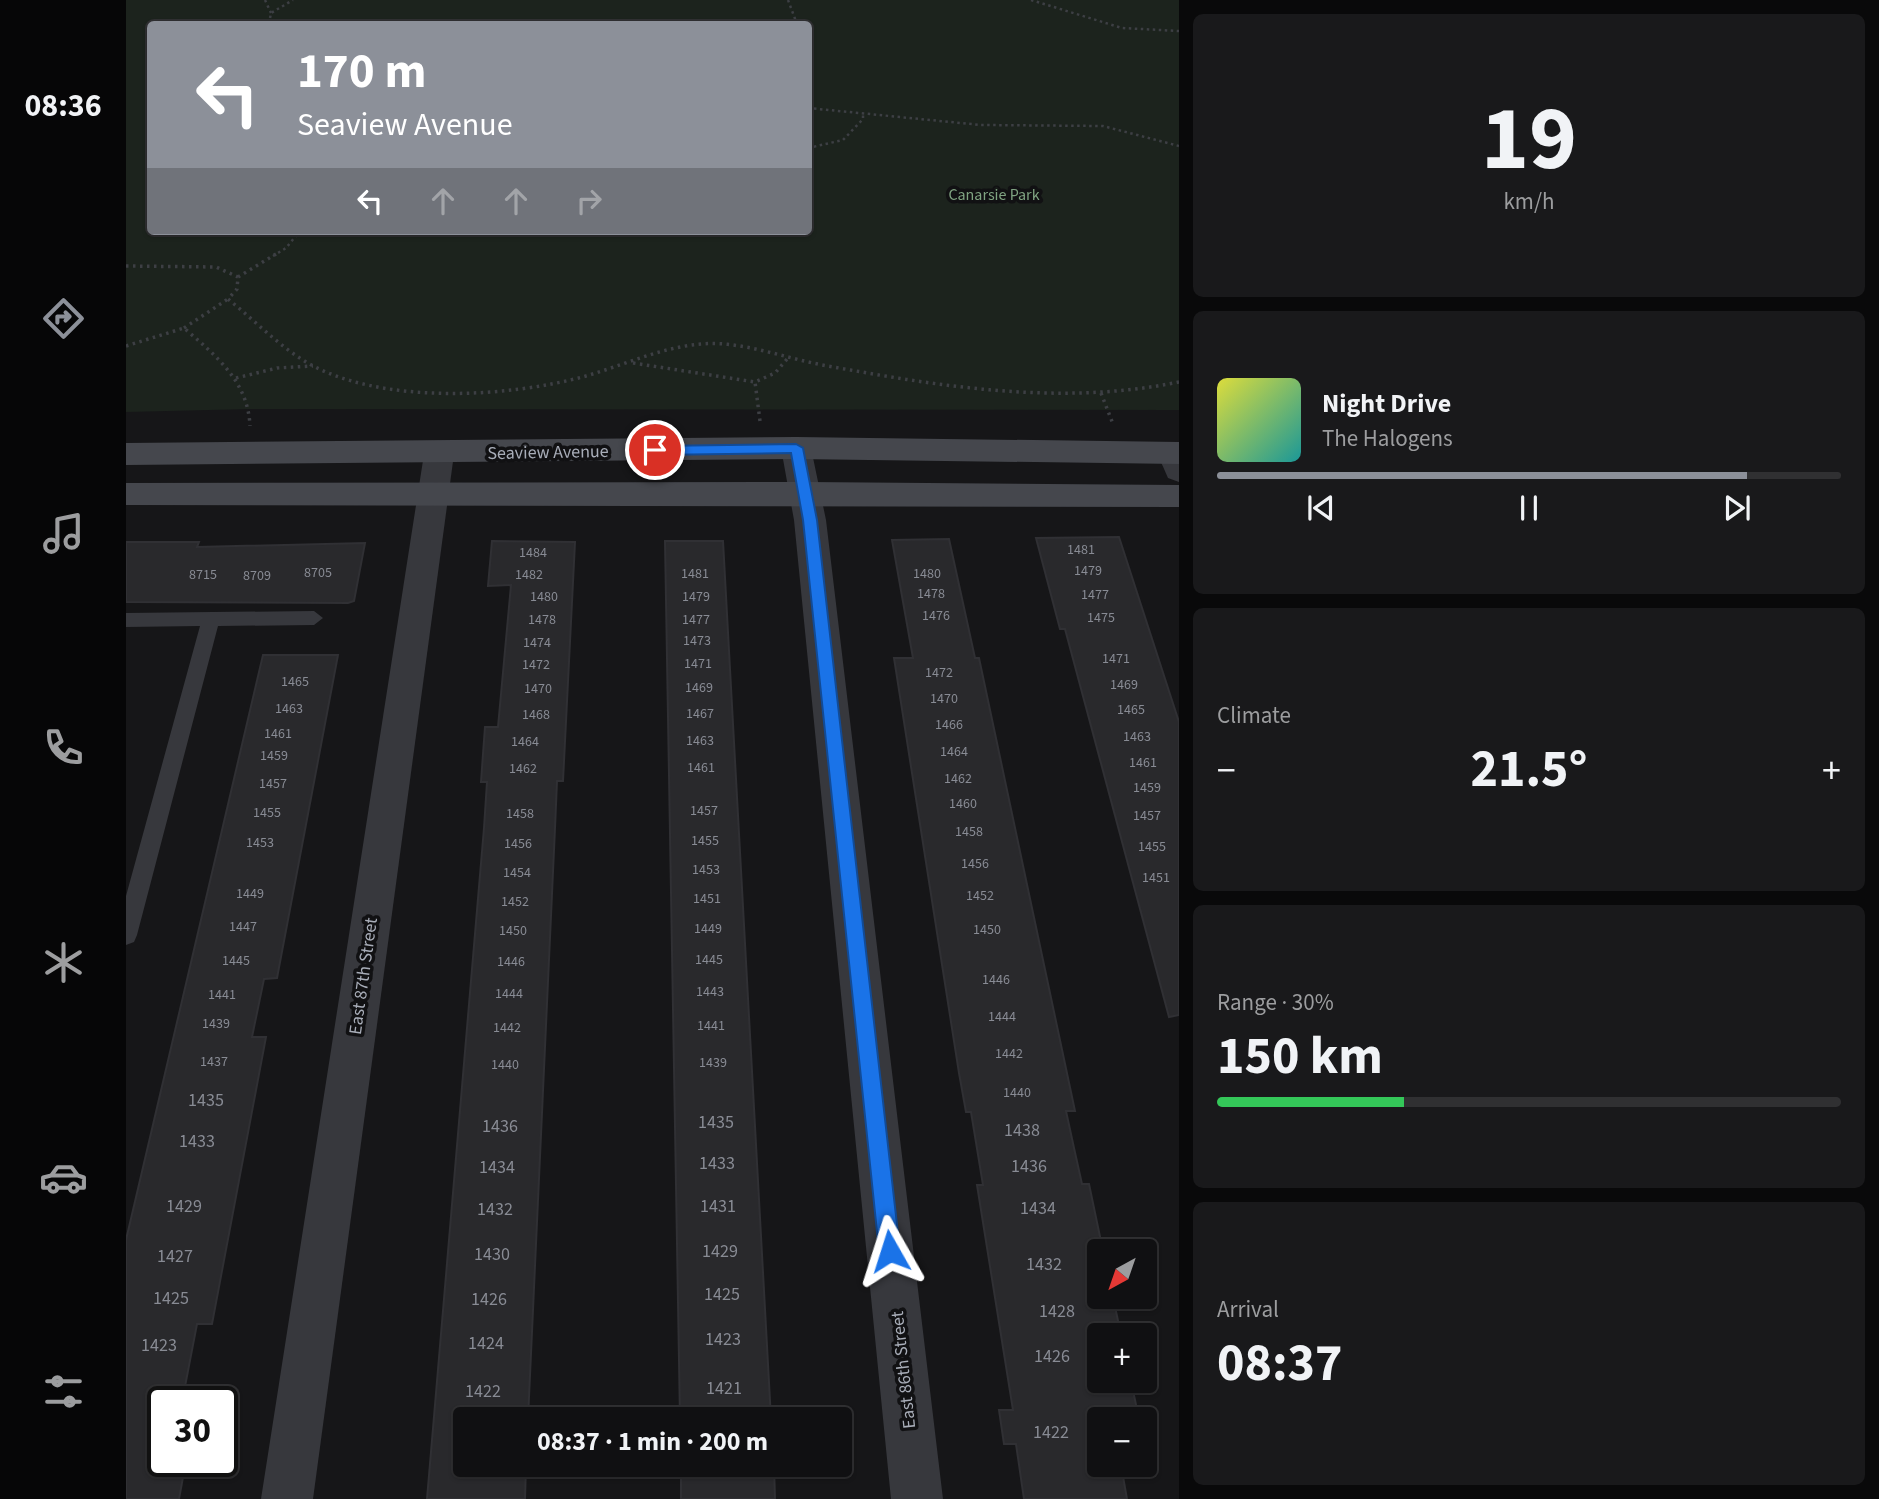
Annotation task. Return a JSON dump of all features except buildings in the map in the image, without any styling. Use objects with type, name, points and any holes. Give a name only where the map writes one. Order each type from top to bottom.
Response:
[{"type":"street","name":"Seaview Avenue","points":[[126,494],[796,448],[1177,459]]},
{"type":"street","name":"East 86th Street","points":[[796,448],[807,493],[917,1499]]},
{"type":"street","name":"Seaview Avenue","points":[[126,454],[807,493],[1179,496]]},
{"type":"street","name":"East 87th Street","points":[[288,1499],[436,473]]},
{"type":"lane","points":[[126,620],[314,618]]},
{"type":"lane","points":[[126,935],[211,619]]},
{"type":"path","points":[[265,0],[271,13],[269,21]]},
{"type":"path","points":[[271,13],[292,0]]},
{"type":"path","points":[[788,0],[796,21]]},
{"type":"path","points":[[1031,0],[1116,29],[1179,32]]},
{"type":"path","points":[[812,108],[981,125],[1103,126],[1179,146]]},
{"type":"path","points":[[812,147],[843,140],[863,118],[863,112]]},
{"type":"path","points":[[238,277],[286,248],[297,235]]},
{"type":"path","points":[[126,267],[216,267],[238,277]]},
{"type":"path","points":[[126,346],[140,344],[184,328],[228,299],[237,289],[238,277]]},
{"type":"path","points":[[228,299],[314,366],[361,381],[462,394],[520,391],[689,344],[725,344],[859,372],[1010,392],[1101,393],[1148,389],[1179,382]]},
{"type":"path","points":[[184,328],[233,371],[251,409],[250,427]]},
{"type":"path","points":[[629,362],[755,382],[775,373],[788,358]]},
{"type":"path","points":[[236,378],[277,368],[314,366]]},
{"type":"path","points":[[755,382],[760,426]]},
{"type":"path","points":[[1101,393],[1113,424]]},
{"type":"green space","name":"Canarsie Park","points":[[126,0],[1179,0],[1179,410],[251,409],[126,412]]},
{"type":"route","points":[[655,450],[796,448],[807,493],[890,1251]]}]
